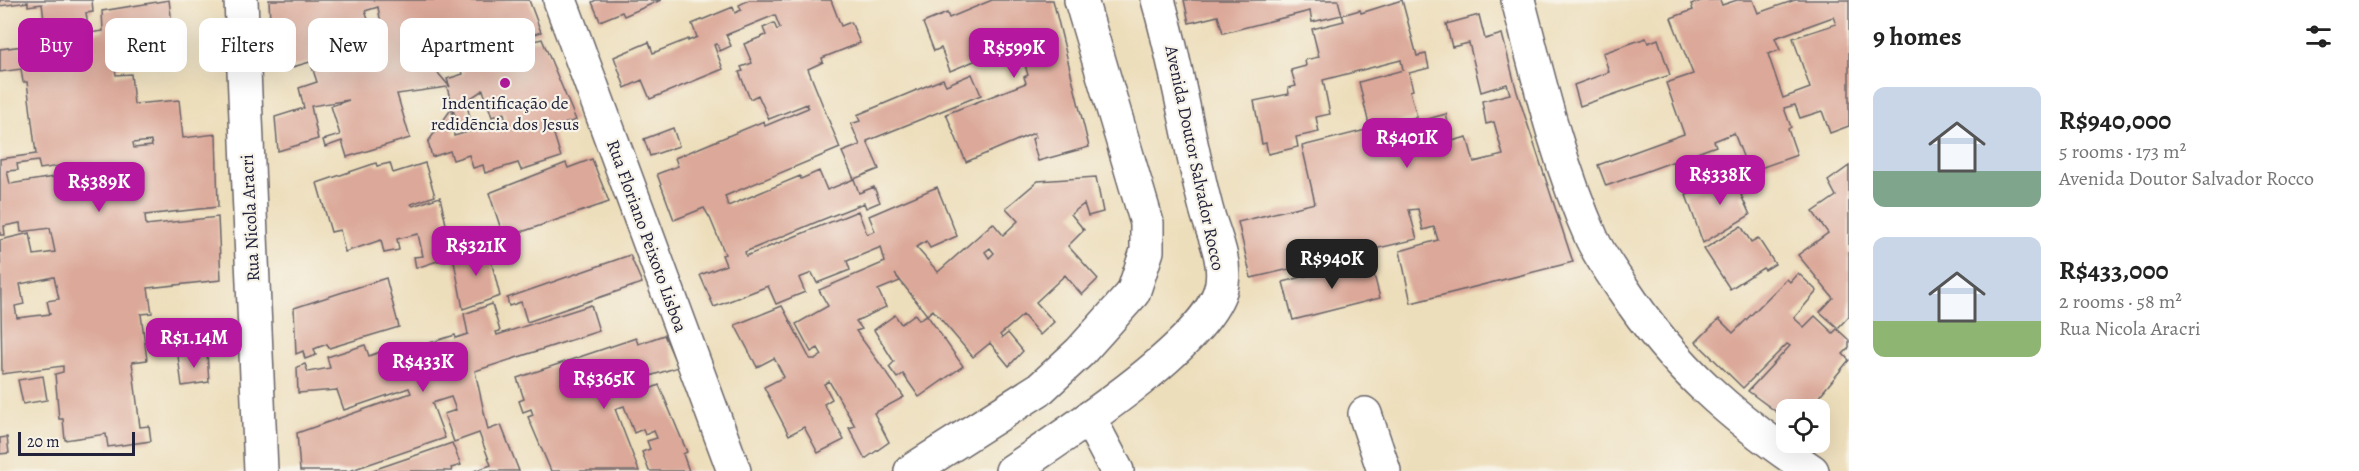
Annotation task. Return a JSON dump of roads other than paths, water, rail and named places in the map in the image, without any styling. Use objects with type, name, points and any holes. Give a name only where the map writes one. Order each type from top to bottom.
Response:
[{"type":"street","name":"Rua Nicola Aracri","points":[[241,0],[261,471]]},
{"type":"street","name":"Rua Floriano Peixoto Lisboa","points":[[560,0],[734,471]]},
{"type":"street","points":[[911,471],[1041,388],[1080,352],[1132,293],[1147,251],[1148,224],[1081,0]]},
{"type":"street","name":"Avenida Doutor Salvador Rocco","points":[[1012,471],[1089,418],[1162,361],[1210,312],[1222,284],[1221,258],[1206,209],[1170,43],[1158,0]]},
{"type":"street","points":[[1518,0],[1567,176],[1593,241],[1640,316],[1673,357],[1731,414],[1812,471]]},
{"type":"street","points":[[1365,414],[1384,471]]},
{"type":"street","points":[[1089,418],[1117,471]]},
{"type":"place","name":"Indentificação de redidẽncia dos Jesus","points":[[505,83]]}]
